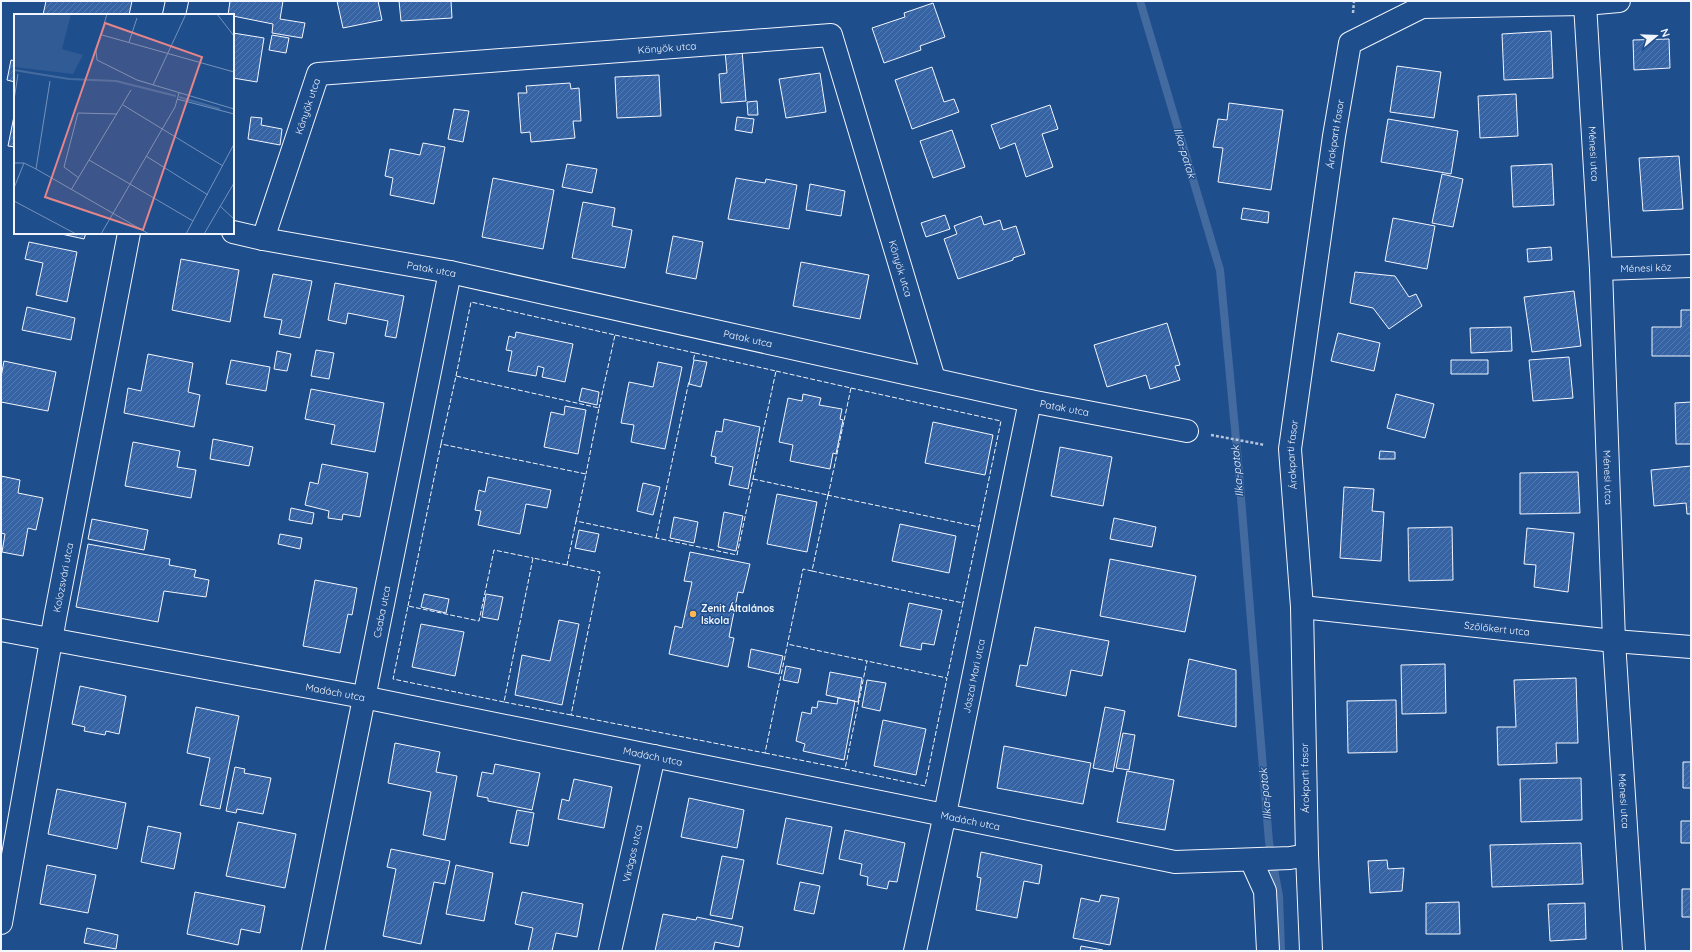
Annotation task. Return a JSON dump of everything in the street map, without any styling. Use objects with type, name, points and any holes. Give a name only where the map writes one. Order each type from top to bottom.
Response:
[{"type":"street","points":[[174,14],[177,1]]},
{"type":"street","points":[[1585,4],[1619,1]]},
{"type":"street","name":"Árokparti fasor","points":[[1311,951],[1298,857],[1302,607],[1290,450],[1334,136],[1350,43],[1422,7],[1585,4]]},
{"type":"street","name":"Ménesi utca","points":[[1585,4],[1601,269],[1614,641],[1634,951]]},
{"type":"street","name":"Könyök utca","points":[[263,239],[318,74],[831,35],[934,379]]},
{"type":"street","name":"Patak utca","points":[[234,232],[263,239],[450,272],[1030,401],[1187,431]]},
{"type":"street","name":"Kolozsvári utca","points":[[1,923],[51,640],[129,234]]},
{"type":"street","name":"Ménesi köz","points":[[1601,269],[1691,266]]},
{"type":"street","name":"Csaba utca","points":[[313,951],[363,697],[450,272]]},
{"type":"street","name":"Jászai Mari utca","points":[[915,951],[945,814],[1030,401]]},
{"type":"street","name":"Szőlőkert utca","points":[[1302,607],[1691,648]]},
{"type":"street","name":"Madách utca","points":[[1,630],[363,697],[945,814],[1175,862],[1298,857]]},
{"type":"street","name":"Virágos utca","points":[[610,951],[654,756]]},
{"type":"street","points":[[1255,859],[1265,891],[1268,951]]},
{"type":"path","points":[[1187,431],[1264,445]]},
{"type":"building","points":[[46,1],[132,1],[129,14],[43,14]]},
{"type":"building","points":[[230,1],[283,1],[280,19],[305,23],[302,38],[272,33],[273,24],[234,16],[234,14],[228,14]]},
{"type":"building","points":[[337,1],[378,1],[382,20],[343,28]]},
{"type":"building","points":[[399,1],[451,1],[452,18],[401,21]]},
{"type":"building","points":[[933,3],[945,37],[920,46],[921,50],[884,63],[872,28],[905,17],[904,13]]},
{"type":"building","points":[[1551,31],[1553,78],[1504,80],[1502,34]]},
{"type":"building","points":[[234,33],[264,38],[257,82],[234,78]]},
{"type":"building","points":[[272,35],[289,38],[286,53],[269,50]]},
{"type":"building","points":[[1669,39],[1670,68],[1634,70],[1633,40]]},
{"type":"building","points":[[742,50],[746,101],[721,103],[719,74],[727,73],[725,51]]},
{"type":"building","points":[[11,60],[14,61],[14,82],[7,80]]},
{"type":"building","points":[[1397,66],[1441,72],[1434,118],[1390,112]]},
{"type":"building","points":[[932,67],[944,102],[954,99],[959,112],[912,129],[895,80]]},
{"type":"building","points":[[820,73],[826,112],[786,118],[779,79]]},
{"type":"building","points":[[659,75],[661,116],[617,118],[615,77]]},
{"type":"building","points":[[570,83],[571,89],[579,88],[581,121],[573,121],[575,138],[531,142],[530,132],[521,133],[518,93],[527,93],[526,86]]},
{"type":"building","points":[[1516,94],[1518,136],[1480,138],[1478,96]]},
{"type":"building","points":[[757,101],[758,115],[748,115],[747,102]]},
{"type":"building","points":[[1229,103],[1283,110],[1271,190],[1218,182],[1223,148],[1213,147],[1218,119],[1227,120]]},
{"type":"building","points":[[1050,105],[1058,129],[1042,134],[1053,167],[1026,177],[1015,143],[1000,149],[991,125]]},
{"type":"building","points":[[454,109],[469,111],[463,142],[448,139]]},
{"type":"building","points":[[14,116],[14,147],[8,146]]},
{"type":"building","points":[[251,117],[262,118],[261,125],[282,129],[280,145],[248,139]]},
{"type":"building","points":[[737,117],[754,119],[752,133],[735,130]]},
{"type":"building","points":[[1388,119],[1458,131],[1451,174],[1381,162]]},
{"type":"building","points":[[952,130],[965,167],[933,178],[920,141]]},
{"type":"building","points":[[423,143],[445,147],[434,204],[390,195],[393,178],[385,176],[390,149],[420,155]]},
{"type":"building","points":[[1679,156],[1683,209],[1643,211],[1639,158]]},
{"type":"building","points":[[567,164],[597,169],[592,193],[562,187]]},
{"type":"building","points":[[1552,164],[1554,205],[1513,207],[1511,166]]},
{"type":"building","points":[[1442,174],[1463,179],[1453,227],[1432,223]]},
{"type":"building","points":[[493,178],[554,190],[543,249],[482,237]]},
{"type":"building","points":[[736,178],[765,183],[766,179],[797,185],[789,229],[728,219]]},
{"type":"building","points":[[810,184],[845,191],[841,216],[806,210]]},
{"type":"building","points":[[583,202],[615,208],[612,226],[632,230],[625,268],[572,258]]},
{"type":"building","points":[[1243,208],[1269,212],[1268,223],[1241,219]]},
{"type":"building","points":[[945,215],[950,229],[926,237],[921,223]]},
{"type":"building","points":[[981,216],[984,225],[1000,220],[1003,230],[1016,226],[1025,254],[1013,258],[1013,260],[958,279],[944,239],[957,234],[954,226]]},
{"type":"building","points":[[1393,218],[1435,226],[1427,269],[1385,261]]},
{"type":"building","points":[[62,234],[86,234],[84,239]]},
{"type":"building","points":[[673,236],[703,242],[696,279],[666,273]]},
{"type":"building","points":[[29,242],[77,252],[67,302],[36,295],[43,263],[25,259]]},
{"type":"building","points":[[1551,247],[1552,260],[1528,262],[1527,249]]},
{"type":"building","points":[[181,259],[239,270],[230,322],[172,310]]},
{"type":"building","points":[[801,262],[869,275],[860,319],[793,306]]},
{"type":"building","points":[[1355,272],[1395,276],[1409,297],[1416,294],[1422,306],[1389,329],[1373,308],[1350,303]]},
{"type":"building","points":[[273,274],[312,281],[300,338],[279,334],[282,320],[264,317]]},
{"type":"building","points":[[335,283],[404,296],[396,338],[385,336],[388,321],[348,313],[346,324],[328,320]]},
{"type":"building","points":[[1574,291],[1581,346],[1532,352],[1524,297]]},
{"type":"building","points":[[27,307],[75,318],[71,340],[22,330]]},
{"type":"building","points":[[1681,310],[1691,310],[1691,356],[1652,356],[1652,327],[1681,327]]},
{"type":"building","points":[[1167,323],[1180,365],[1175,366],[1180,380],[1150,389],[1146,375],[1107,387],[1094,345]]},
{"type":"building","points":[[1511,327],[1512,351],[1471,353],[1470,328]]},
{"type":"building","points":[[516,332],[573,344],[565,382],[542,377],[544,368],[538,366],[536,376],[508,371],[512,351],[506,350],[509,336],[515,338]]},
{"type":"building","points":[[1338,333],[1380,343],[1374,371],[1331,361]]},
{"type":"building","points":[[316,350],[334,353],[329,379],[311,376]]},
{"type":"building","points":[[277,351],[291,354],[287,371],[274,369]]},
{"type":"building","points":[[148,354],[193,363],[188,392],[200,395],[194,427],[124,413],[128,388],[141,391]]},
{"type":"building","points":[[1569,357],[1573,398],[1533,401],[1529,360]]},
{"type":"building","points":[[231,360],[270,367],[266,391],[226,384]]},
{"type":"building","points":[[694,360],[707,362],[701,387],[689,384]]},
{"type":"building","points":[[1451,360],[1488,360],[1488,374],[1451,374]]},
{"type":"building","points":[[4,361],[56,372],[48,411],[1,402],[1,377]]},
{"type":"building","points":[[658,362],[682,367],[665,449],[631,442],[634,425],[621,423],[629,382],[653,387]]},
{"type":"building","points":[[582,388],[599,392],[597,405],[579,401]]},
{"type":"building","points":[[311,389],[384,403],[375,452],[331,444],[335,425],[305,419]]},
{"type":"building","points":[[803,394],[821,398],[819,405],[842,409],[840,419],[843,420],[836,454],[833,453],[830,469],[790,461],[793,445],[779,442],[788,398],[802,401]]},
{"type":"building","points":[[1396,394],[1434,404],[1425,438],[1387,428]]},
{"type":"building","points":[[1691,402],[1691,444],[1676,444],[1675,403]]},
{"type":"building","points":[[565,406],[586,410],[578,454],[544,447],[551,412],[564,415]]},
{"type":"building","points":[[724,419],[760,427],[748,489],[729,485],[733,467],[715,463],[716,457],[711,456],[716,431],[722,432]]},
{"type":"building","points":[[933,422],[993,435],[985,475],[925,463]]},
{"type":"building","points":[[213,439],[253,447],[249,466],[210,459]]},
{"type":"building","points":[[133,442],[180,451],[177,467],[196,470],[191,498],[125,486]]},
{"type":"building","points":[[1060,447],[1112,457],[1103,506],[1051,496]]},
{"type":"building","points":[[1380,451],[1395,452],[1395,459],[1379,459]]},
{"type":"building","points":[[322,464],[368,473],[360,517],[343,514],[342,520],[328,518],[329,511],[305,505],[310,482],[318,484]]},
{"type":"building","points":[[1691,466],[1691,514],[1687,514],[1686,503],[1654,506],[1651,470]]},
{"type":"building","points":[[1578,472],[1580,513],[1520,514],[1520,473]]},
{"type":"building","points":[[1,476],[20,480],[18,493],[43,498],[36,530],[28,528],[23,556],[2,552],[5,534],[1,533]]},
{"type":"building","points":[[488,477],[551,490],[547,508],[526,504],[520,534],[478,525],[481,511],[475,510],[479,490],[485,492]]},
{"type":"building","points":[[643,483],[660,487],[653,515],[637,511]]},
{"type":"building","points":[[1344,487],[1374,489],[1372,511],[1384,512],[1381,561],[1340,558]]},
{"type":"building","points":[[777,494],[817,502],[807,552],[767,544]]},
{"type":"building","points":[[291,508],[314,513],[312,524],[289,520]]},
{"type":"building","points":[[724,512],[743,516],[736,551],[718,547]]},
{"type":"building","points":[[674,517],[698,522],[694,543],[670,538]]},
{"type":"building","points":[[1114,518],[1156,527],[1152,547],[1110,539]]},
{"type":"building","points":[[92,519],[148,530],[144,550],[88,539]]},
{"type":"building","points":[[900,524],[956,536],[949,573],[892,561]]},
{"type":"building","points":[[1452,527],[1453,580],[1409,581],[1408,528]]},
{"type":"building","points":[[1527,528],[1574,533],[1568,592],[1534,587],[1536,565],[1524,564]]},
{"type":"building","points":[[579,530],[599,534],[595,552],[575,548]]},
{"type":"building","points":[[280,534],[302,538],[300,549],[278,544]]},
{"type":"building","points":[[88,544],[170,559],[169,565],[196,570],[194,577],[209,580],[206,597],[164,591],[158,622],[76,607]]},
{"type":"building","points":[[690,552],[750,564],[743,593],[738,592],[729,637],[734,638],[728,667],[669,654],[675,626],[682,628],[692,582],[684,581]]},
{"type":"building","points":[[1110,559],[1196,576],[1185,632],[1100,616]]},
{"type":"building","points":[[315,580],[357,588],[352,615],[348,614],[340,653],[303,646]]},
{"type":"building","points":[[424,594],[449,599],[446,613],[421,607]]},
{"type":"building","points":[[486,594],[503,597],[498,620],[482,617]]},
{"type":"building","points":[[909,603],[942,610],[934,645],[922,643],[921,650],[900,646]]},
{"type":"building","points":[[559,620],[579,624],[562,705],[515,695],[522,655],[550,661]]},
{"type":"building","points":[[421,624],[464,632],[455,676],[412,667]]},
{"type":"building","points":[[1035,627],[1109,641],[1102,676],[1071,670],[1066,696],[1016,686],[1020,665],[1027,666]]},
{"type":"building","points":[[751,649],[783,656],[779,674],[748,667]]},
{"type":"building","points":[[1189,659],[1236,670],[1236,727],[1178,716]]},
{"type":"building","points":[[1445,664],[1446,713],[1402,714],[1401,665]]},
{"type":"building","points":[[786,666],[801,669],[798,683],[783,680]]},
{"type":"building","points":[[830,672],[862,678],[858,702],[826,695]]},
{"type":"building","points":[[1576,678],[1578,743],[1556,743],[1557,763],[1498,765],[1497,727],[1516,727],[1514,680]]},
{"type":"building","points":[[867,680],[886,683],[880,711],[862,707]]},
{"type":"building","points":[[80,686],[126,696],[119,734],[106,731],[105,735],[84,731],[85,727],[72,724]]},
{"type":"building","points":[[838,698],[855,701],[844,760],[803,751],[805,744],[796,741],[802,712],[811,714],[812,707],[817,708],[818,701],[837,704]]},
{"type":"building","points":[[1396,700],[1397,752],[1348,753],[1347,701]]},
{"type":"building","points":[[196,707],[239,716],[220,809],[200,805],[210,758],[187,753]]},
{"type":"building","points":[[1105,707],[1125,711],[1113,772],[1093,768]]},
{"type":"building","points":[[883,720],[926,729],[916,775],[874,766]]},
{"type":"building","points":[[1123,733],[1135,735],[1129,770],[1116,768]]},
{"type":"building","points":[[395,743],[440,752],[436,772],[457,776],[445,840],[423,835],[431,792],[388,783]]},
{"type":"building","points":[[1004,746],[1091,763],[1083,804],[997,788]]},
{"type":"building","points":[[1683,762],[1691,762],[1691,788],[1683,788]]},
{"type":"building","points":[[495,764],[540,773],[532,810],[488,801],[488,798],[477,796],[482,772],[493,774]]},
{"type":"building","points":[[235,767],[245,769],[244,773],[271,778],[263,814],[237,809],[236,813],[226,811]]},
{"type":"building","points":[[1127,771],[1174,780],[1165,830],[1117,822]]},
{"type":"building","points":[[1581,778],[1582,820],[1521,822],[1520,779]]},
{"type":"building","points":[[574,779],[612,787],[604,828],[558,819],[562,799],[569,801]]},
{"type":"building","points":[[57,789],[126,803],[117,849],[48,834]]},
{"type":"building","points":[[689,798],[744,810],[737,848],[681,837]]},
{"type":"building","points":[[517,810],[534,813],[528,846],[510,843]]},
{"type":"building","points":[[786,818],[832,827],[823,874],[777,864]]},
{"type":"building","points":[[1681,821],[1691,821],[1691,843],[1681,843]]},
{"type":"building","points":[[238,822],[296,834],[285,888],[226,876]]},
{"type":"building","points":[[148,826],[181,833],[174,869],[141,862]]},
{"type":"building","points":[[845,830],[905,843],[897,882],[889,881],[887,889],[867,885],[868,877],[860,875],[862,864],[839,859]]},
{"type":"building","points":[[1581,843],[1583,884],[1492,887],[1490,845]]},
{"type":"building","points":[[391,849],[450,861],[445,884],[434,882],[421,944],[383,936],[396,869],[387,867]]},
{"type":"building","points":[[981,852],[1042,865],[1039,884],[1024,881],[1017,918],[976,910],[981,878],[977,877]]},
{"type":"building","points":[[722,856],[744,860],[732,919],[710,915]]},
{"type":"building","points":[[1387,860],[1388,869],[1404,868],[1402,891],[1370,893],[1368,861]]},
{"type":"building","points":[[47,865],[96,875],[88,913],[40,904]]},
{"type":"building","points":[[456,865],[493,873],[484,921],[446,914]]},
{"type":"building","points":[[800,882],[820,886],[814,914],[794,910]]},
{"type":"building","points":[[1682,889],[1691,889],[1691,917],[1682,917]]},
{"type":"building","points":[[195,892],[265,906],[260,933],[241,929],[238,945],[187,934]]},
{"type":"building","points":[[522,892],[583,904],[577,937],[556,933],[552,951],[528,951],[533,928],[515,924]]},
{"type":"building","points":[[1101,895],[1119,898],[1110,945],[1073,938],[1081,898],[1099,902]]},
{"type":"building","points":[[1459,902],[1460,934],[1426,934],[1426,903]]},
{"type":"building","points":[[1585,903],[1586,939],[1550,941],[1548,904]]},
{"type":"building","points":[[663,914],[696,920],[697,917],[743,927],[739,947],[715,942],[713,951],[655,951]]},
{"type":"building","points":[[87,928],[118,935],[116,949],[84,943]]},
{"type":"building","points":[[1081,946],[1103,950],[1103,951],[1080,951]]},
{"type":"waterway","name":"Ilka-patak","points":[[1140,1],[1220,270],[1238,461],[1269,842],[1279,896],[1281,951]]},
{"type":"fence","points":[[456,376],[471,302],[615,335],[599,408]]},
{"type":"fence","points":[[615,335],[695,353],[693,361]]},
{"type":"fence","points":[[695,353],[776,371],[753,479]]},
{"type":"fence","points":[[776,371],[851,388],[828,496]]},
{"type":"fence","points":[[441,444],[456,376],[599,408],[586,474]]},
{"type":"fence","points":[[656,538],[689,381]]},
{"type":"fence","points":[[851,388],[1001,421],[979,527]]},
{"type":"fence","points":[[408,606],[441,444],[586,474],[576,521]]},
{"type":"fence","points":[[753,479],[828,495],[812,571],[803,569],[765,753],[571,715],[600,572],[567,565],[576,521],[737,555],[753,479]]},
{"type":"fence","points":[[827,495],[979,527],[963,603]]},
{"type":"fence","points":[[504,702],[393,679],[408,606],[479,621],[494,550],[533,558]]},
{"type":"fence","points":[[567,565],[533,558],[504,702],[571,715]]},
{"type":"fence","points":[[812,571],[963,603],[947,678]]},
{"type":"fence","points":[[765,753],[845,769],[867,661],[787,644]]},
{"type":"fence","points":[[845,769],[925,786],[947,678],[867,661]]},
{"type":"place","name":"Zenit Általános Iskola","points":[[693,614]]}]
